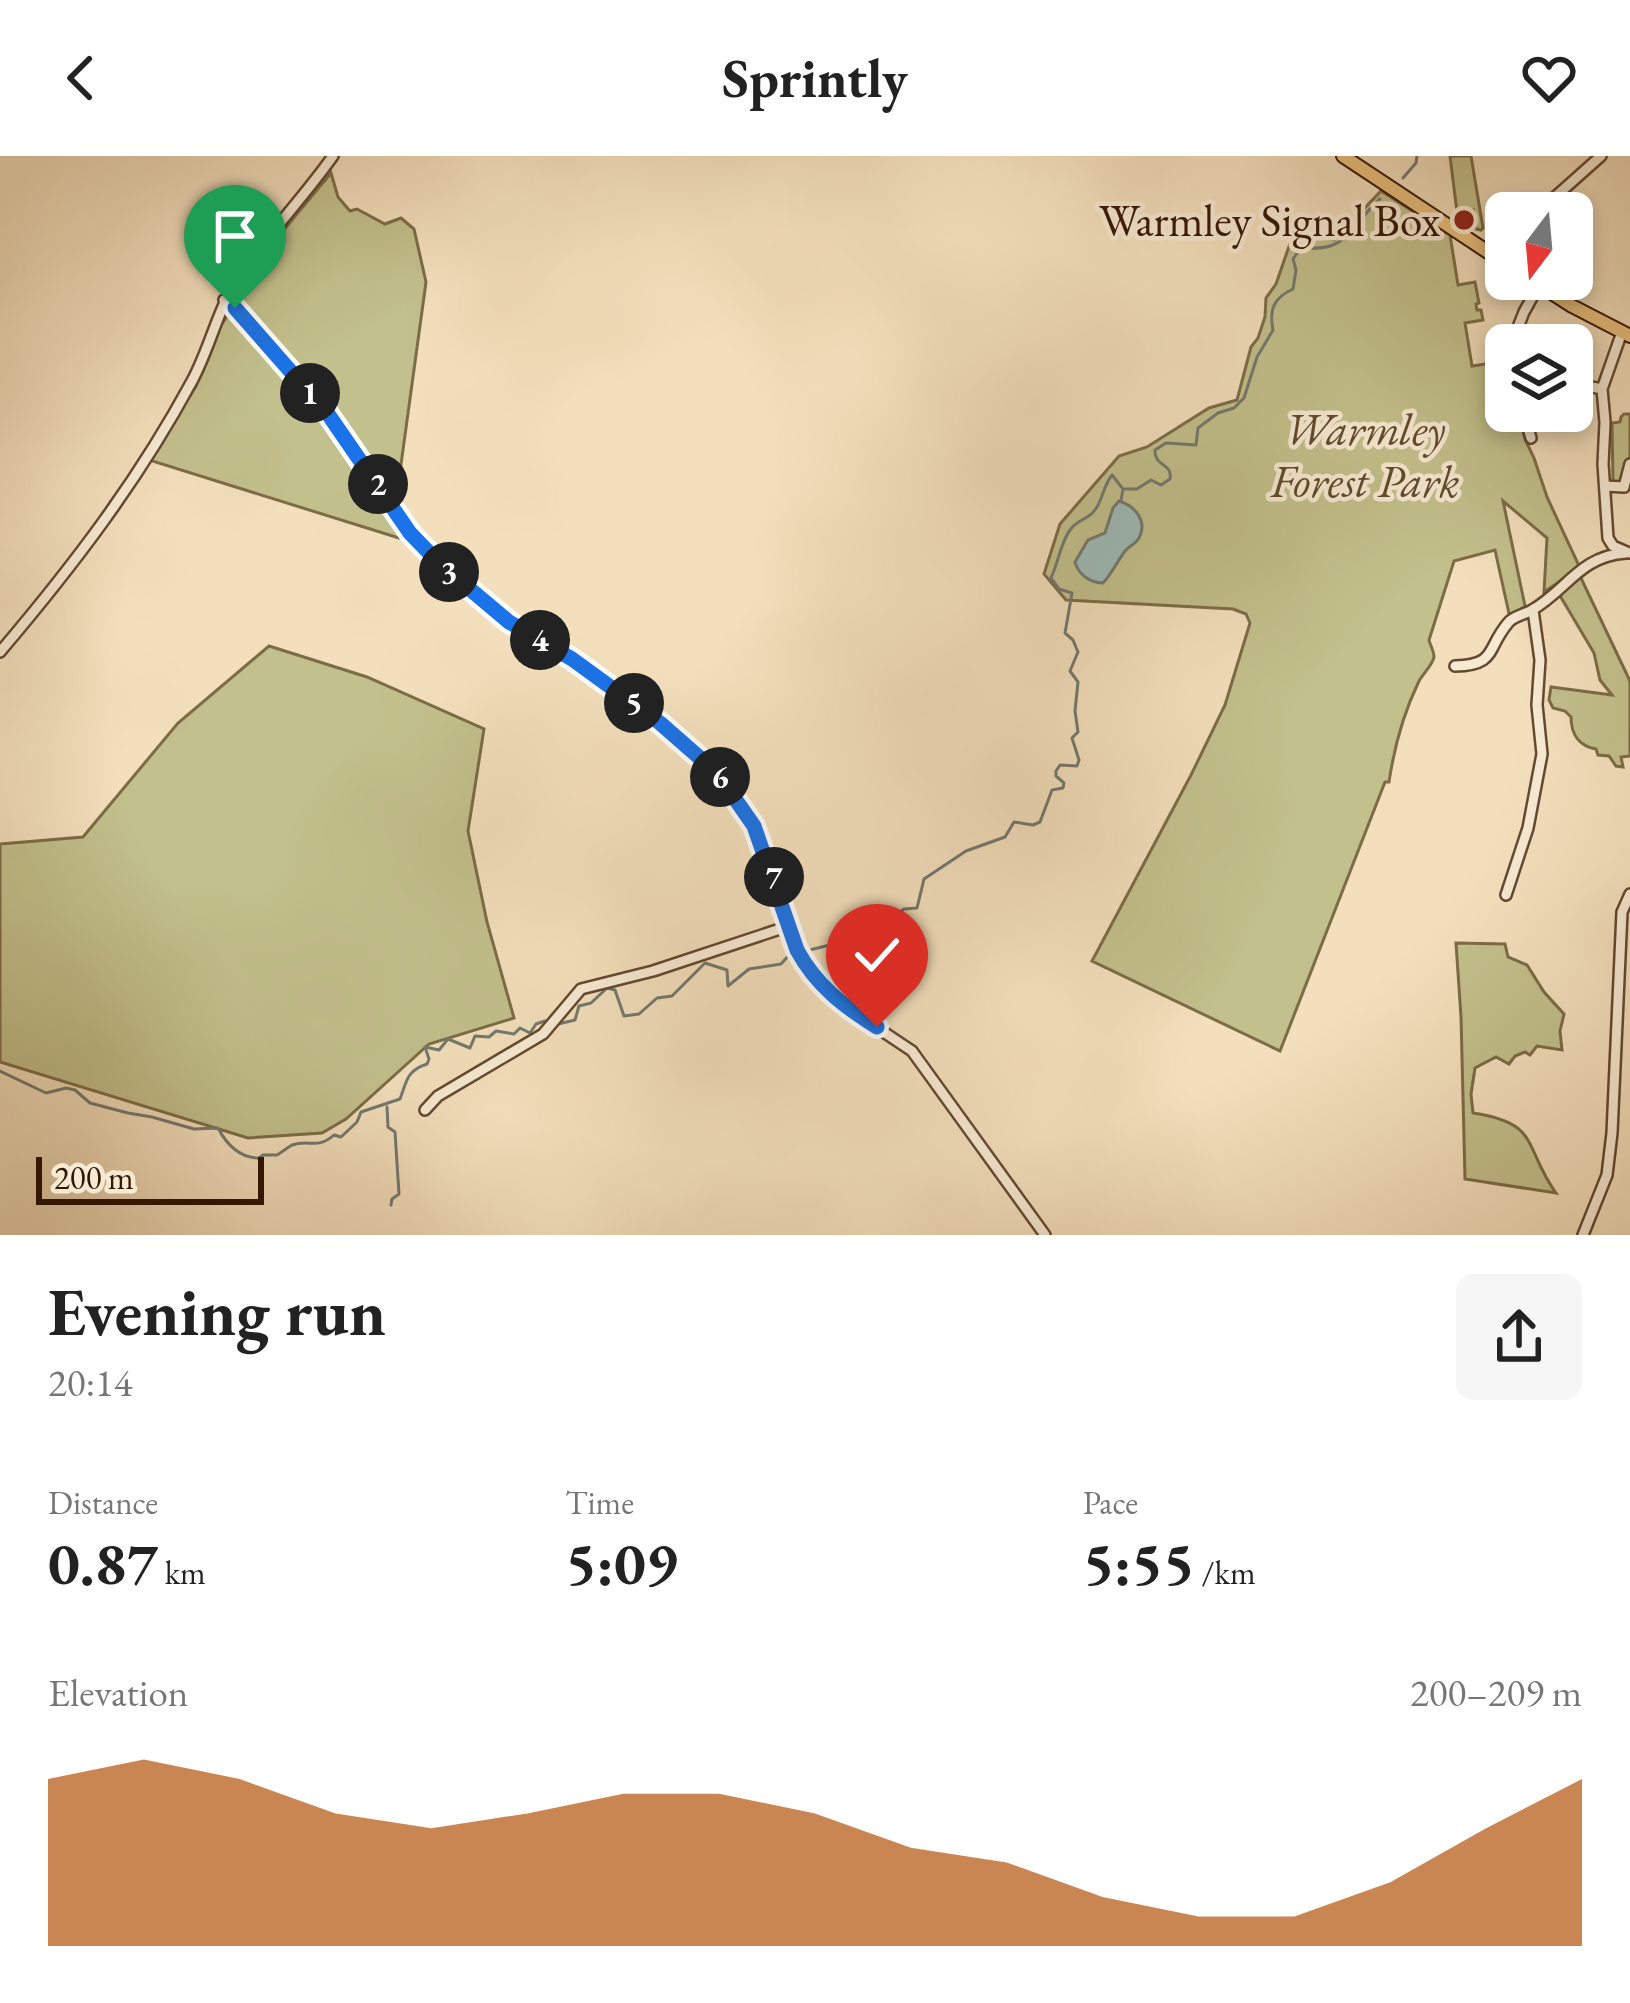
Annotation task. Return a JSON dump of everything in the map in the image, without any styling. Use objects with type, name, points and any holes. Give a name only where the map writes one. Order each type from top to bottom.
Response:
[{"type":"main road","points":[[1343,156],[1485,250]]},
{"type":"main road","points":[[1563,300],[1626,334]]},
{"type":"street","points":[[0,652],[101,528],[195,377],[224,301],[242,272],[332,156]]},
{"type":"street","points":[[1561,192],[1601,156]]},
{"type":"street","points":[[224,301],[240,312],[328,414],[410,533],[440,564],[509,622],[642,709],[717,773],[754,826],[797,950],[821,987],[912,1052],[1045,1235]]},
{"type":"street","points":[[1455,666],[1487,659],[1509,621],[1531,610],[1599,557],[1608,538],[1602,389],[1626,334]]},
{"type":"street","points":[[1593,387],[1602,389]]},
{"type":"street","points":[[1530,432],[1532,438]]},
{"type":"street","points":[[1605,486],[1624,487],[1630,464]]},
{"type":"street","points":[[1608,538],[1613,546],[1629,553]]},
{"type":"street","points":[[1599,557],[1629,553]]},
{"type":"street","points":[[1506,895],[1528,828],[1542,754],[1537,705],[1540,660],[1531,610]]},
{"type":"street","points":[[1583,1235],[1607,1175],[1626,934],[1622,912],[1630,894]]},
{"type":"street","points":[[425,1111],[438,1096],[543,1034],[580,989],[653,971],[789,926]]},
{"type":"green space","points":[[1450,156],[1471,156],[1481,230],[1476,229],[1473,210],[1457,212]]},
{"type":"green space","points":[[331,173],[338,197],[350,211],[357,209],[385,224],[401,218],[414,229],[426,282],[399,479],[387,486],[240,297],[242,280]]},
{"type":"green space","name":"Warmley Forest Park","points":[[1381,191],[1450,235],[1458,285],[1475,282],[1477,310],[1483,320],[1465,323],[1472,366],[1485,364],[1485,432],[1523,432],[1580,568],[1544,592],[1547,538],[1503,501],[1525,606],[1510,618],[1495,550],[1454,561],[1429,640],[1433,660],[1409,705],[1389,782],[1385,782],[1280,1051],[1092,961],[1225,705],[1250,623],[1246,614],[1233,609],[1066,600],[1044,574],[1060,524],[1119,456],[1147,447],[1209,408],[1237,400],[1251,347],[1265,317],[1266,298],[1276,284],[1294,232],[1334,240]]},
{"type":"green space","points":[[229,314],[238,317],[332,426],[403,534],[399,538],[149,460],[196,386]]},
{"type":"green space","points":[[1624,414],[1630,414],[1630,457],[1623,484],[1613,484],[1612,423],[1620,422]]},
{"type":"green space","points":[[1580,576],[1630,681],[1630,756],[1621,757],[1623,767],[1581,742],[1571,717],[1553,708],[1549,700],[1551,687],[1612,695],[1600,680],[1594,653],[1559,594]]},
{"type":"green space","points":[[269,646],[367,677],[484,729],[468,831],[514,1018],[429,1044],[346,1119],[322,1133],[248,1138],[0,1062],[0,844],[83,837],[178,723]]},
{"type":"green space","points":[[1456,943],[1505,944],[1508,957],[1527,965],[1564,1014],[1562,1050],[1537,1046],[1530,1055],[1515,1056],[1509,1064],[1496,1057],[1475,1068],[1471,1094],[1473,1113],[1510,1123],[1528,1140],[1556,1193],[1465,1179]]},
{"type":"water","points":[[1119,501],[1138,515],[1141,532],[1103,583],[1094,581],[1075,562],[1088,540],[1105,533]]},
{"type":"waterway","points":[[1403,178],[1417,156]]},
{"type":"waterway","points":[[1121,501],[1123,489],[1137,489],[1151,480],[1161,485],[1170,479],[1155,450],[1166,443],[1196,445],[1198,428],[1244,398],[1257,357],[1273,330],[1274,305],[1293,289],[1293,259],[1300,249],[1338,243],[1380,199]]},
{"type":"waterway","points":[[558,1024],[575,1020],[579,1006],[591,1003],[607,988],[615,990],[624,1016],[639,1014],[657,998],[672,996],[705,963],[727,970],[728,986],[749,969],[781,964],[789,955],[871,935],[904,909],[917,908],[924,879],[966,851],[1005,837],[1014,822],[1040,822],[1052,790],[1063,788],[1056,771],[1060,765],[1077,766],[1079,760],[1072,738],[1078,732],[1078,682],[1070,671],[1078,652],[1065,633],[1072,593],[1059,589],[1051,578],[1067,535],[1096,509],[1112,475],[1123,489]]},
{"type":"waterway","points":[[0,1071],[46,1093],[66,1088],[90,1103],[194,1129],[218,1128],[234,1149],[259,1158],[277,1155],[298,1143],[341,1137],[361,1112],[400,1099],[411,1073],[427,1064],[425,1047],[439,1050],[448,1039],[470,1048],[475,1036],[489,1037],[496,1031],[514,1034],[520,1028],[530,1033],[545,1021]]},
{"type":"waterway","points":[[387,1107],[388,1127],[395,1132],[399,1194],[391,1205]]},
{"type":"place","name":"Warmley Signal Box","points":[[1464,220]]},
{"type":"route","points":[[235,308],[328,414],[410,533],[440,564],[509,622],[606,682],[717,773],[754,826],[804,963],[821,987],[877,1027]]}]
